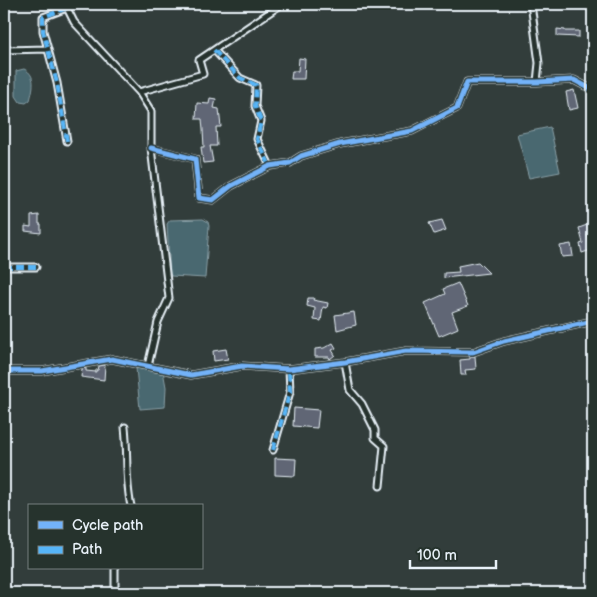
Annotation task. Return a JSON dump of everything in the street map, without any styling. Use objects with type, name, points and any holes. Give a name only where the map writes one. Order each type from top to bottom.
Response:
[{"type":"street","points":[[139,92],[203,74],[199,60],[282,4]]},
{"type":"street","points":[[531,4],[539,63],[536,82]]},
{"type":"street","points":[[67,141],[58,83],[43,31],[43,17],[66,6],[74,22],[139,92],[151,111],[150,148],[168,298],[158,322],[148,366]]},
{"type":"street","points":[[4,50],[48,50]]},
{"type":"street","points":[[214,50],[240,78],[256,85],[255,106],[261,121],[257,139],[270,166]]},
{"type":"street","points":[[150,148],[195,159],[199,198],[213,200],[231,186],[270,166],[290,163],[301,156],[340,144],[412,131],[457,108],[468,82],[574,80],[589,88],[593,88]]},
{"type":"street","points":[[4,267],[36,267]]},
{"type":"street","points":[[4,371],[42,370],[112,359],[191,375],[242,366],[289,369],[345,362],[406,351],[473,352],[504,341],[593,322]]},
{"type":"street","points":[[345,362],[350,390],[362,404],[371,421],[375,430],[375,438],[384,446],[380,486]]},
{"type":"street","points":[[273,450],[290,392],[289,369]]},
{"type":"street","points":[[125,427],[131,504]]},
{"type":"street","points":[[113,593],[115,570]]},
{"type":"water","points":[[24,69],[31,75],[33,83],[30,100],[26,103],[20,102],[16,96],[16,71]]},
{"type":"water","points":[[550,127],[560,172],[529,178],[517,134]]},
{"type":"water","points":[[203,219],[208,222],[209,226],[205,278],[171,276],[167,224],[170,220]]},
{"type":"water","points":[[136,368],[163,371],[166,387],[165,407],[140,409]]},
{"type":"building","points":[[557,29],[579,31],[579,37],[557,36]]},
{"type":"building","points":[[299,58],[305,59],[304,79],[291,79],[292,71],[298,71]]},
{"type":"building","points":[[574,90],[578,108],[569,110],[566,92]]},
{"type":"building","points":[[210,98],[216,99],[214,108],[219,109],[221,127],[216,127],[217,146],[210,146],[213,162],[203,163],[201,147],[204,147],[202,119],[196,119],[197,103],[209,104]]},
{"type":"building","points":[[39,215],[41,233],[25,231],[25,226],[31,227],[31,216]]},
{"type":"building","points":[[442,220],[446,230],[434,234],[429,223]]},
{"type":"building","points":[[587,225],[590,234],[587,235],[591,250],[582,253],[580,244],[583,243],[579,228]]},
{"type":"building","points":[[571,244],[573,256],[562,257],[560,246]]},
{"type":"building","points":[[478,262],[489,273],[444,278],[444,273],[459,272],[458,266]]},
{"type":"building","points":[[458,283],[468,306],[452,312],[458,328],[439,336],[425,303],[445,294],[443,289]]},
{"type":"building","points":[[308,298],[328,303],[327,308],[323,307],[321,321],[314,320],[315,308],[307,306]]},
{"type":"building","points":[[354,312],[356,325],[337,330],[335,315]]},
{"type":"building","points":[[333,343],[336,348],[332,350],[335,355],[330,359],[329,357],[315,357],[315,349],[324,348]]},
{"type":"building","points":[[226,349],[228,359],[214,361],[213,351]]},
{"type":"building","points":[[470,356],[475,356],[476,369],[465,370],[466,375],[461,375],[460,360],[470,359]]},
{"type":"building","points":[[105,365],[104,380],[81,377],[82,369],[86,368],[86,371],[96,372],[99,366]]},
{"type":"building","points":[[294,408],[319,410],[317,428],[293,426]]},
{"type":"building","points":[[275,458],[296,459],[295,476],[275,475]]},
{"type":"marked path","points":[[67,8],[43,17],[43,31],[57,83],[67,141]]},
{"type":"marked path","points":[[214,50],[240,78],[256,85],[255,106],[261,121],[257,139],[270,166]]},
{"type":"marked path","points":[[4,267],[36,267]]},
{"type":"marked path","points":[[273,450],[290,392],[289,369]]},
{"type":"cycle path","points":[[151,148],[195,159],[199,198],[213,200],[231,186],[270,166],[290,163],[301,156],[340,144],[412,131],[457,108],[467,82],[574,80],[589,88],[593,88]]},
{"type":"cycle path","points":[[4,371],[42,371],[112,359],[191,375],[242,366],[289,369],[345,362],[406,351],[473,352],[504,341],[593,321]]}]
